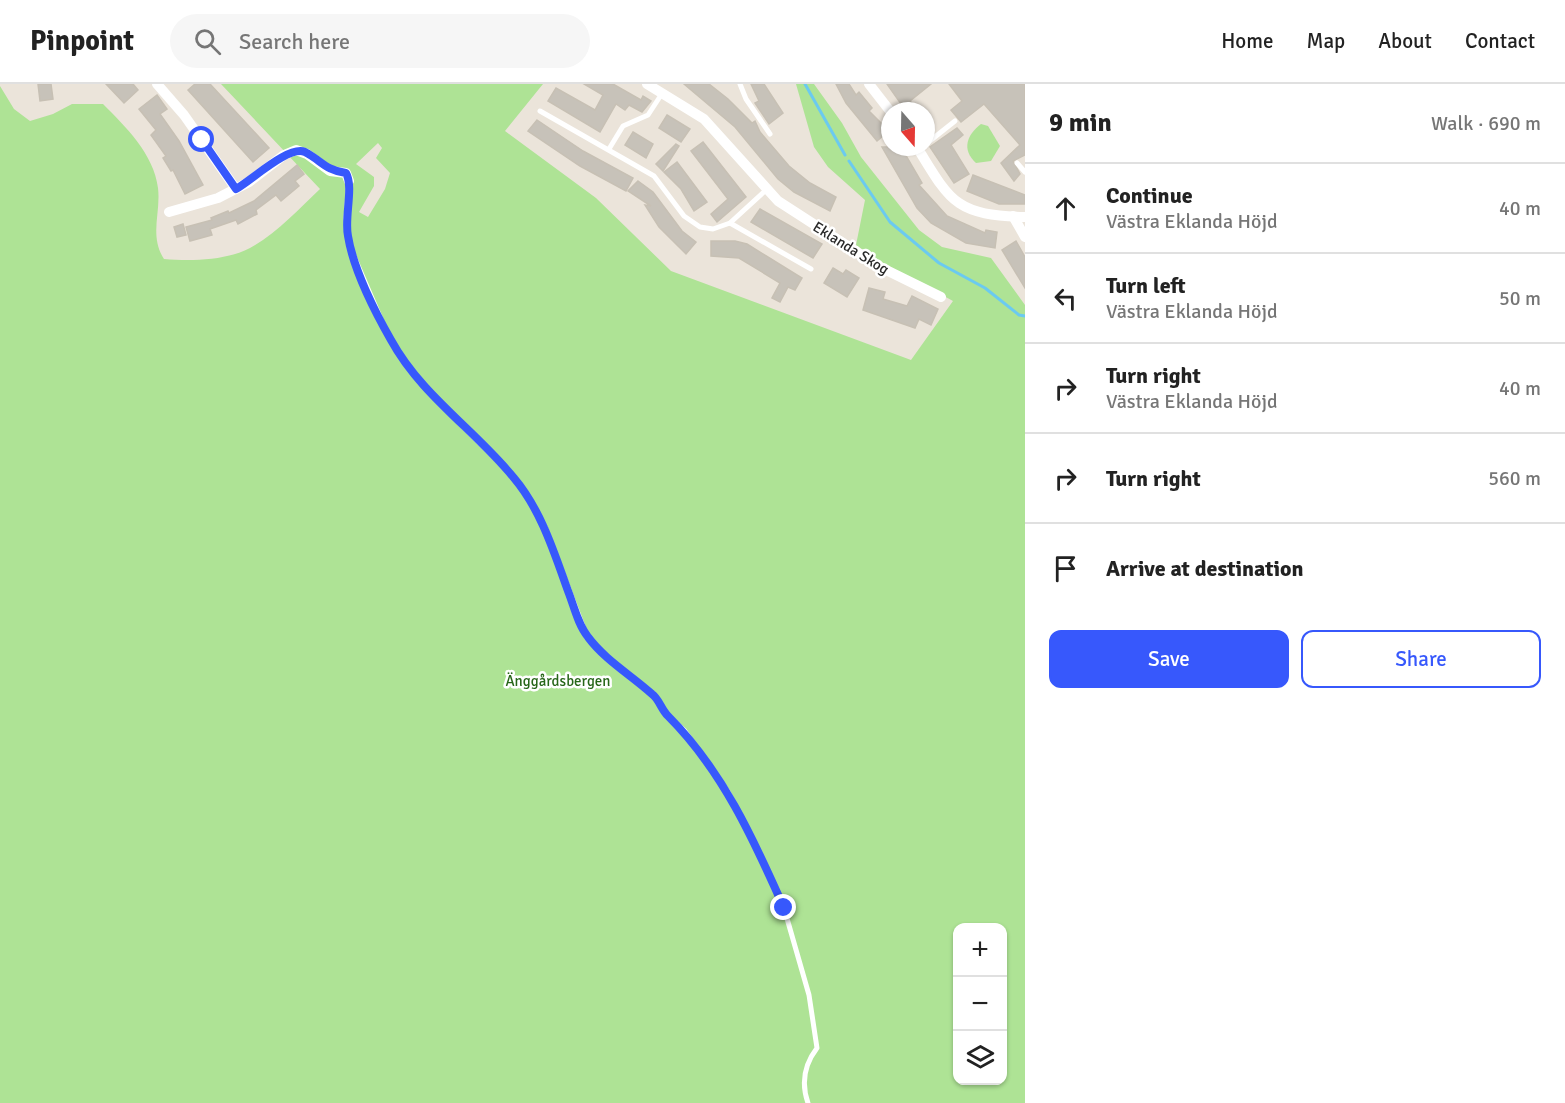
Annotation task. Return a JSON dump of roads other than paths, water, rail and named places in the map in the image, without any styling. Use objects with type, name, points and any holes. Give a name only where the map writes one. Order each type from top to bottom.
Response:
[{"type":"street","points":[[157,84],[184,115],[236,189]]},
{"type":"street","name":"Eklanda Skog","points":[[647,84],[663,92],[715,128],[766,190],[778,201],[880,267],[941,297]]},
{"type":"street","points":[[868,84],[883,102]]},
{"type":"street","points":[[169,212],[201,205],[236,189],[284,154],[296,150],[307,154],[330,171],[346,173],[349,181]]},
{"type":"street","points":[[925,156],[937,183],[956,203],[981,214],[1025,216]]},
{"type":"street","points":[[1013,216],[1025,237]]},
{"type":"lane","points":[[740,84],[746,99],[770,134]]},
{"type":"lane","points":[[609,149],[623,126],[648,115],[663,92]]},
{"type":"lane","points":[[540,111],[654,176],[684,216],[700,227],[713,229],[730,223],[766,190]]},
{"type":"lane","points":[[935,136],[955,121]]},
{"type":"lane","points":[[1017,162],[1025,172]]},
{"type":"lane","points":[[349,181],[346,218],[350,247],[390,340],[406,364],[439,403],[516,479],[545,527],[587,637],[619,668],[653,694],[665,713],[684,730],[728,792],[762,858],[786,916],[814,1017],[817,1048],[811,1056],[804,1078],[808,1103]]},
{"type":"lane","points":[[730,223],[811,269]]},
{"type":"waterway","points":[[805,84],[845,155]]},
{"type":"waterway","points":[[849,161],[890,222],[939,263],[985,288],[1019,315],[1025,316]]},
{"type":"park label","name":"Änggårdsbergen","points":[[558,681]]}]
